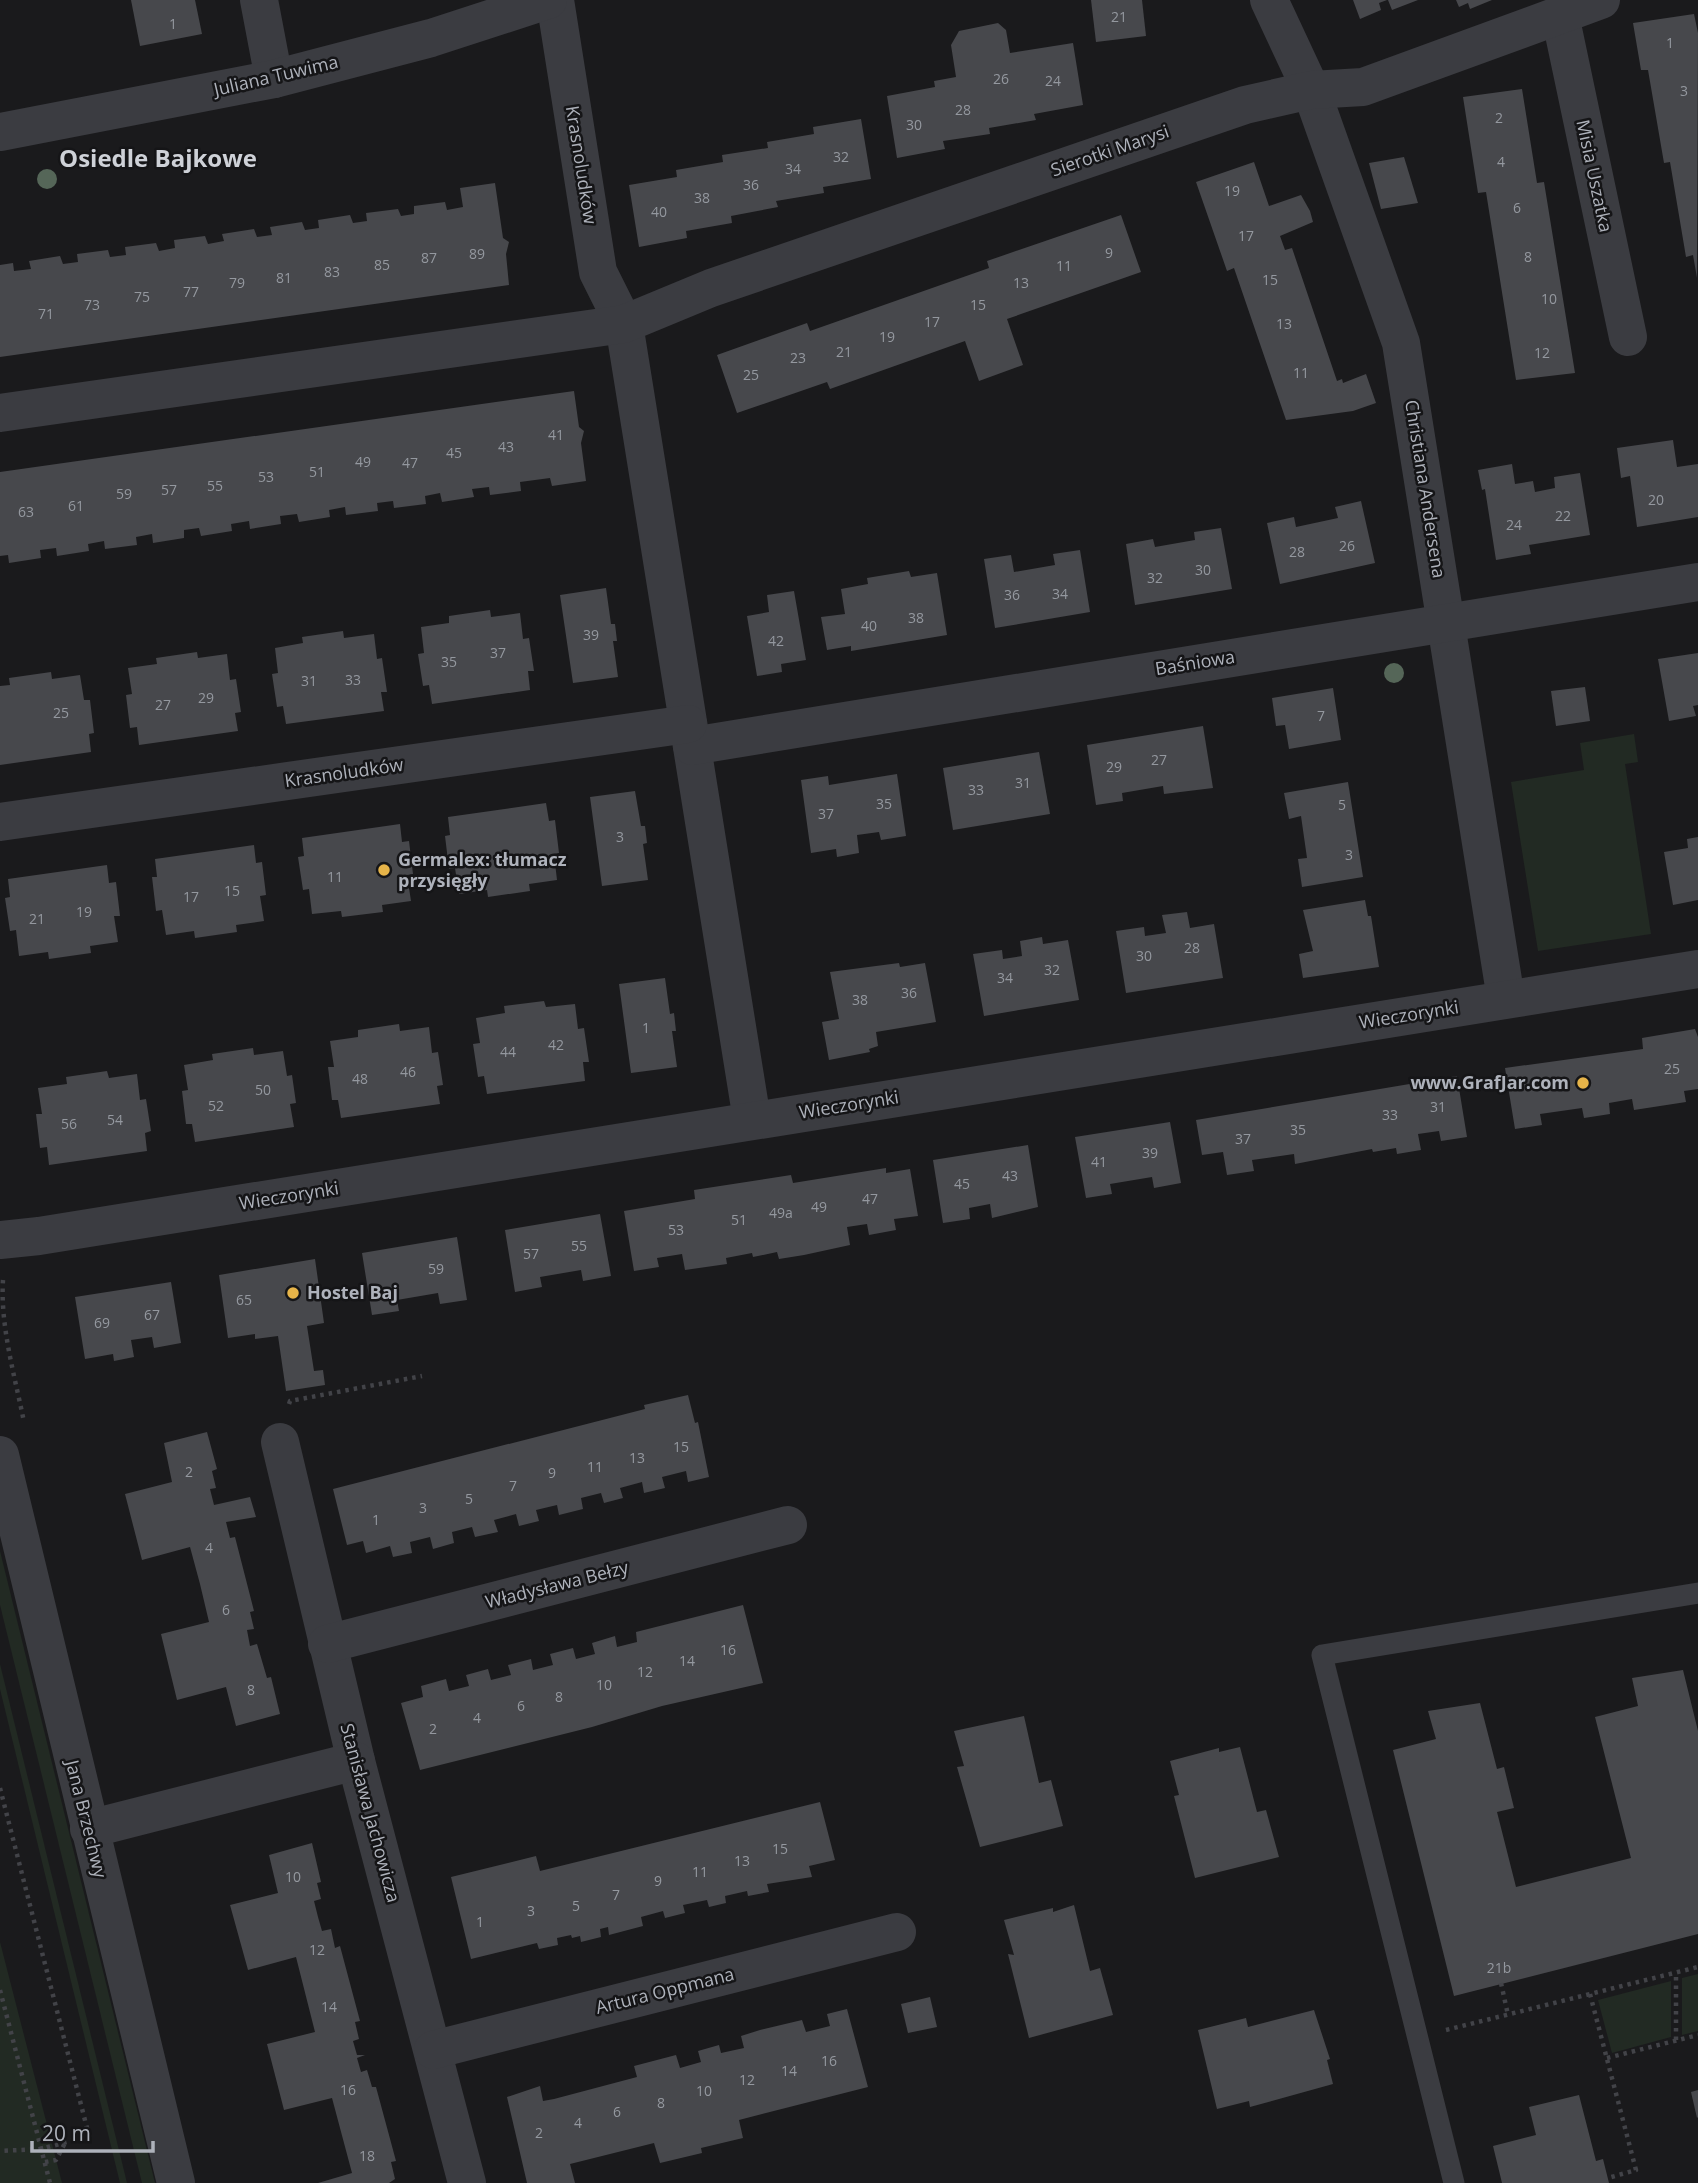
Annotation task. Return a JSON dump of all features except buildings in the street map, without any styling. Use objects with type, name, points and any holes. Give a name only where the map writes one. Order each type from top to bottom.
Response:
[{"type":"street","points":[[260,0],[274,79]]},
{"type":"street","name":"Juliana Tuwima","points":[[0,131],[274,79],[431,38],[548,0]]},
{"type":"street","name":"Krasnoludków","points":[[555,0],[598,272],[624,324],[752,1120]]},
{"type":"street","name":"Christiana Andersena","points":[[1269,0],[1311,90],[1401,343],[1506,999]]},
{"type":"street","name":"Sierotki Marysi","points":[[624,324],[711,288],[1233,109],[1311,90],[1363,87],[1601,0]]},
{"type":"street","name":"Misia Uszatka","points":[[1560,15],[1628,337]]},
{"type":"street","points":[[0,413],[624,324]]},
{"type":"street","name":"Baśniowa","points":[[690,735],[1698,582]]},
{"type":"street","name":"Krasnoludków","points":[[0,822],[690,735]]},
{"type":"street","name":"Wieczorynki","points":[[0,1240],[1698,969]]},
{"type":"street","name":"Stanisława Jachowicza","points":[[280,1442],[356,1761],[467,2183]]},
{"type":"street","name":"Jana Brzechwy","points":[[0,1455],[176,2183]]},
{"type":"street","name":"Władysława Bełzy","points":[[327,1644],[788,1525]]},
{"type":"street","points":[[89,1829],[356,1761]]},
{"type":"street","name":"Artura Oppmana","points":[[433,2050],[897,1932]]},
{"type":"lane","points":[[1454,2183],[1322,1655],[1698,1593]]},
{"type":"path","points":[[280,1442],[290,1401],[422,1376]]},
{"type":"path","points":[[0,1788],[89,2136],[41,2149],[0,2151]]},
{"type":"path","points":[[1418,2036],[1698,1967]]},
{"type":"path","points":[[1676,1972],[1676,2040]]},
{"type":"path","points":[[1501,1983],[1508,2015]]},
{"type":"path","points":[[0,1990],[50,2183]]},
{"type":"path","points":[[1590,1994],[1636,2170],[1608,2178]]},
{"type":"path","points":[[1607,2058],[1698,2035]]},
{"type":"path","points":[[45,2162],[56,2160],[65,2143]]},
{"type":"shaded area","points":[[1634,734],[1638,762],[1625,764],[1651,934],[1538,951],[1511,782],[1584,770],[1580,743]]},
{"type":"shaded area","points":[[0,1551],[155,2183],[142,2183],[0,1605]]},
{"type":"shaded area","points":[[0,1664],[127,2183],[120,2183],[0,1689]]},
{"type":"shaded area","points":[[0,1942],[62,2183],[0,2183]]},
{"type":"shaded area","points":[[1698,1974],[1698,2031],[1682,2035],[1682,1978]]},
{"type":"shaded area","points":[[1671,1981],[1671,2037],[1612,2053],[1598,2000]]},
{"type":"place","name":"Germalex: tłumacz przysięgły","points":[[384,870]]},
{"type":"place","name":"www.GrafJar.com","points":[[1583,1083]]},
{"type":"place","name":"Hostel Baj","points":[[293,1293]]},
{"type":"district","name":"Osiedle Bajkowe","points":[[158,159]]}]
